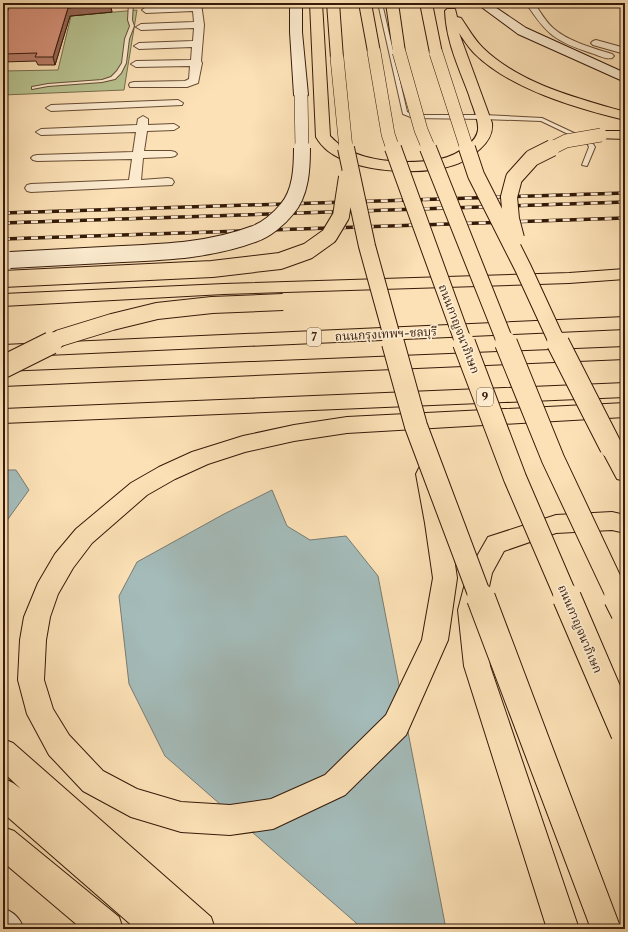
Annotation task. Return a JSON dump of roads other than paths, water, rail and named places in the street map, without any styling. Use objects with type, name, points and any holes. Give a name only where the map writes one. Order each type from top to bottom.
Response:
[{"type":"highway","points":[[316,3],[323,137],[327,144],[339,152],[359,160],[406,167],[447,163],[467,154],[481,141],[485,130],[483,117],[457,43],[449,7]]},
{"type":"highway","points":[[333,3],[342,119],[348,162],[367,246],[416,426],[437,523],[445,578],[435,640],[396,725],[334,785],[273,814],[230,820],[181,817],[131,802],[93,781],[59,745],[41,714],[31,680],[33,640],[37,618],[47,591],[64,561],[84,536],[139,489],[167,473],[200,458],[244,444],[294,433],[347,425],[625,410]]},
{"type":"highway","name":"ถนนกาญจนาภิเษก","points":[[365,3],[388,134],[428,248],[515,478],[625,733]]},
{"type":"highway","points":[[392,3],[399,52],[421,130],[553,459],[625,612]]},
{"type":"highway","points":[[426,3],[436,52],[476,175],[523,268],[571,371],[625,473]]},
{"type":"highway","points":[[449,7],[478,50],[491,61],[516,76],[569,98],[625,116]]},
{"type":"highway","points":[[523,268],[511,219],[509,197],[514,178],[532,158],[566,141],[601,135],[625,135]]},
{"type":"highway","points":[[3,279],[212,269],[280,261],[308,251],[329,236],[341,216],[348,162]]},
{"type":"highway","points":[[3,300],[224,289],[569,278],[625,274]]},
{"type":"highway","points":[[3,366],[60,338],[134,316],[157,311],[212,305],[457,293],[625,288]]},
{"type":"highway","name":"ถนนกรุงเทพฯ-ชลบุรี","points":[[3,351],[625,323]]},
{"type":"highway","points":[[3,379],[625,353]]},
{"type":"highway","points":[[3,416],[625,390]]},
{"type":"highway","points":[[416,426],[606,929]]},
{"type":"highway","points":[[563,929],[477,666],[471,610],[480,572],[496,544],[556,524],[612,521],[625,524]]},
{"type":"highway","points":[[3,753],[199,929]]},
{"type":"highway","points":[[3,793],[94,874],[161,929]]},
{"type":"highway","points":[[3,842],[107,929]]},
{"type":"main road","points":[[7,260],[180,251],[225,243],[255,234],[270,225],[288,208],[297,190],[302,167],[301,95],[296,32],[296,3]]},
{"type":"main road","points":[[482,3],[522,31],[582,60],[625,78]]},
{"type":"main road","points":[[3,924],[8,929]]},
{"type":"street","points":[[78,5],[115,3]]},
{"type":"street","points":[[530,3],[543,22],[554,33],[609,56],[625,59]]},
{"type":"street","points":[[134,85],[193,82],[197,63],[199,25],[198,5],[146,10]]},
{"type":"street","points":[[3,10],[42,8]]},
{"type":"street","points":[[141,27],[199,25]]},
{"type":"street","points":[[560,25],[573,34],[596,43],[625,51]]},
{"type":"street","points":[[139,46],[197,44]]},
{"type":"street","points":[[582,60],[609,56]]},
{"type":"street","points":[[136,64],[197,63]]},
{"type":"street","points":[[134,184],[145,105],[148,99],[166,84]]},
{"type":"street","points":[[51,108],[178,103]]},
{"type":"street","points":[[41,132],[174,127]]},
{"type":"street","points":[[37,158],[171,154]]},
{"type":"street","points":[[31,188],[168,182]]},
{"type":"lane","points":[[34,88],[48,85],[102,82],[113,78],[119,72],[124,63],[127,39],[132,26],[130,20],[131,3]]},
{"type":"lane","points":[[380,3],[405,113],[413,116],[438,118],[483,117],[534,119],[552,124],[589,142],[592,147],[585,165]]},
{"type":"water","points":[[3,470],[16,470],[29,490],[3,526]]},
{"type":"water","points":[[272,490],[287,526],[310,540],[346,536],[378,576],[446,929],[363,929],[165,756],[129,684],[119,596],[137,562],[224,514]]},
{"type":"railway","points":[[3,213],[625,193]]},
{"type":"railway","points":[[3,223],[625,202]]},
{"type":"railway","points":[[3,239],[625,218]]}]
